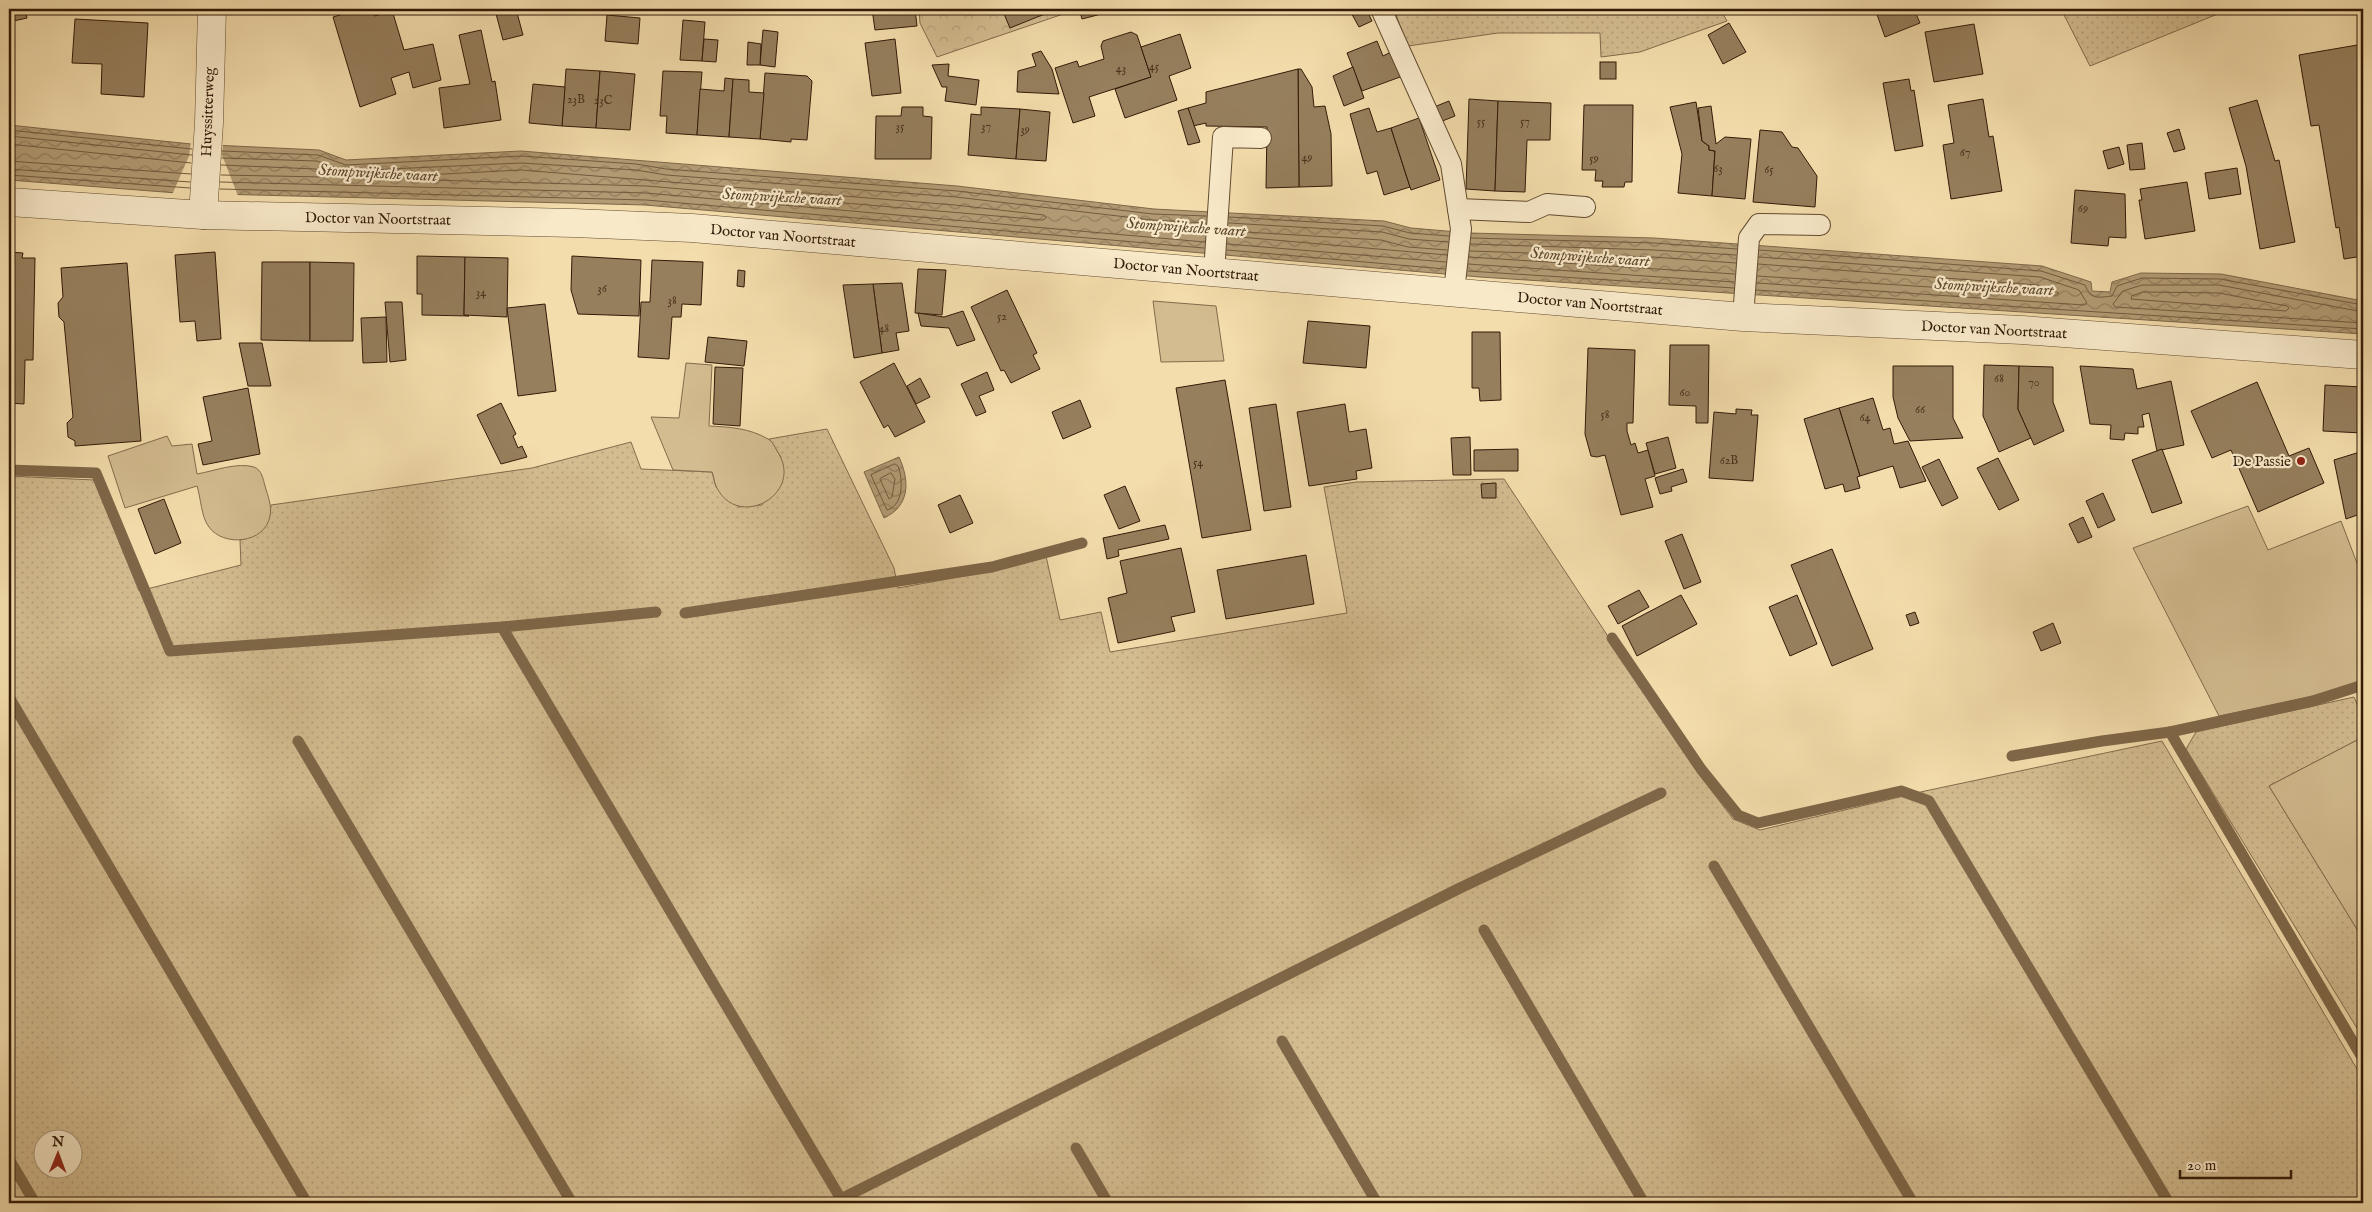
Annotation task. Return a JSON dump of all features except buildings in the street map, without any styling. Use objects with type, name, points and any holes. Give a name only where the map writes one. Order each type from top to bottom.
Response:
[{"type":"street","name":"Huyssitterweg","points":[[204,206],[210,103],[212,9]]},
{"type":"street","name":"Doctor van Noortstraat","points":[[9,202],[204,206],[692,228],[1214,265],[2022,330],[2363,355]]},
{"type":"lane","points":[[1381,9],[1451,164],[1461,229],[1455,284]]},
{"type":"lane","points":[[1214,265],[1224,137],[1261,138]]},
{"type":"lane","points":[[1458,209],[1529,212],[1547,204],[1585,207]]},
{"type":"lane","points":[[1744,307],[1749,238],[1759,224],[1820,225]]},
{"type":"green space","points":[[919,9],[1078,9],[937,57],[920,23]]},
{"type":"green space","points":[[1427,9],[1720,9],[1727,21],[1640,52],[1601,57],[1600,33],[1498,33],[1408,46],[1396,15]]},
{"type":"green space","points":[[2061,9],[2230,9],[2090,66]]},
{"type":"green space","points":[[1153,301],[1216,306],[1224,361],[1161,362]]},
{"type":"green space","points":[[686,363],[712,365],[709,426],[754,432],[769,440],[777,451],[784,467],[783,481],[776,493],[765,502],[752,506],[738,506],[726,499],[716,486],[712,472],[673,470],[651,417],[679,418]]},
{"type":"green space","points":[[827,429],[894,568],[898,588],[992,571],[1046,556],[1060,620],[1101,612],[1110,652],[1347,613],[1324,487],[1356,482],[1504,479],[1699,774],[1733,819],[1760,830],[1925,791],[2162,741],[2363,1079],[2363,1203],[9,1203],[9,476],[94,480],[139,591],[241,565],[240,540],[253,536],[262,528],[268,518],[271,505],[532,468],[631,442],[641,469],[712,472],[716,487],[739,507],[762,505],[781,457],[769,439]]},
{"type":"green space","points":[[167,436],[172,446],[192,444],[197,474],[240,466],[254,467],[259,470],[269,501],[270,516],[267,525],[252,537],[243,540],[224,538],[215,533],[204,518],[197,486],[125,508],[108,456]]},
{"type":"green space","points":[[2248,506],[2268,550],[2341,521],[2363,579],[2363,681],[2310,697],[2219,716],[2133,548]]},
{"type":"green space","points":[[2354,697],[2363,718],[2363,737],[2269,786],[2363,939],[2363,1038],[2186,749],[2196,732]]},
{"type":"green space","points":[[2363,737],[2363,939],[2269,786]]},
{"type":"water","name":"Stompwijksche vaart","points":[[9,125],[191,144],[319,150],[346,160],[521,151],[957,186],[1154,209],[1384,221],[1411,228],[1470,233],[1654,238],[2042,266],[2091,282],[2092,291],[2110,292],[2112,282],[2141,273],[2221,274],[2363,301],[2363,334],[1480,277],[645,205],[177,193],[9,180]]},
{"type":"water","points":[[899,457],[905,475],[905,492],[899,507],[884,518],[864,472]]},
{"type":"pier","points":[[191,141],[223,144],[222,155],[238,196],[172,195],[189,156]]},
{"type":"waterway","points":[[9,470],[96,473],[170,651],[502,627],[656,612]]},
{"type":"waterway","points":[[685,613],[992,567],[1082,543]]},
{"type":"waterway","points":[[502,627],[841,1199],[1460,888],[1661,793]]},
{"type":"waterway","points":[[1612,638],[1701,769],[1738,815],[1758,823],[1901,791],[1929,801],[2169,1203]]},
{"type":"waterway","points":[[2170,732],[2313,701],[2363,685]]},
{"type":"waterway","points":[[9,697],[307,1203]]},
{"type":"waterway","points":[[2012,756],[2170,732],[2363,1059]]},
{"type":"waterway","points":[[298,741],[572,1203]]},
{"type":"waterway","points":[[1714,866],[1913,1203]]},
{"type":"waterway","points":[[1484,930],[1644,1203]]},
{"type":"waterway","points":[[1282,1041],[1377,1203]]},
{"type":"waterway","points":[[1076,1148],[1108,1203]]},
{"type":"waterway","points":[[9,1159],[35,1203]]},
{"type":"place","name":"De Passie","points":[[2301,461]]}]
